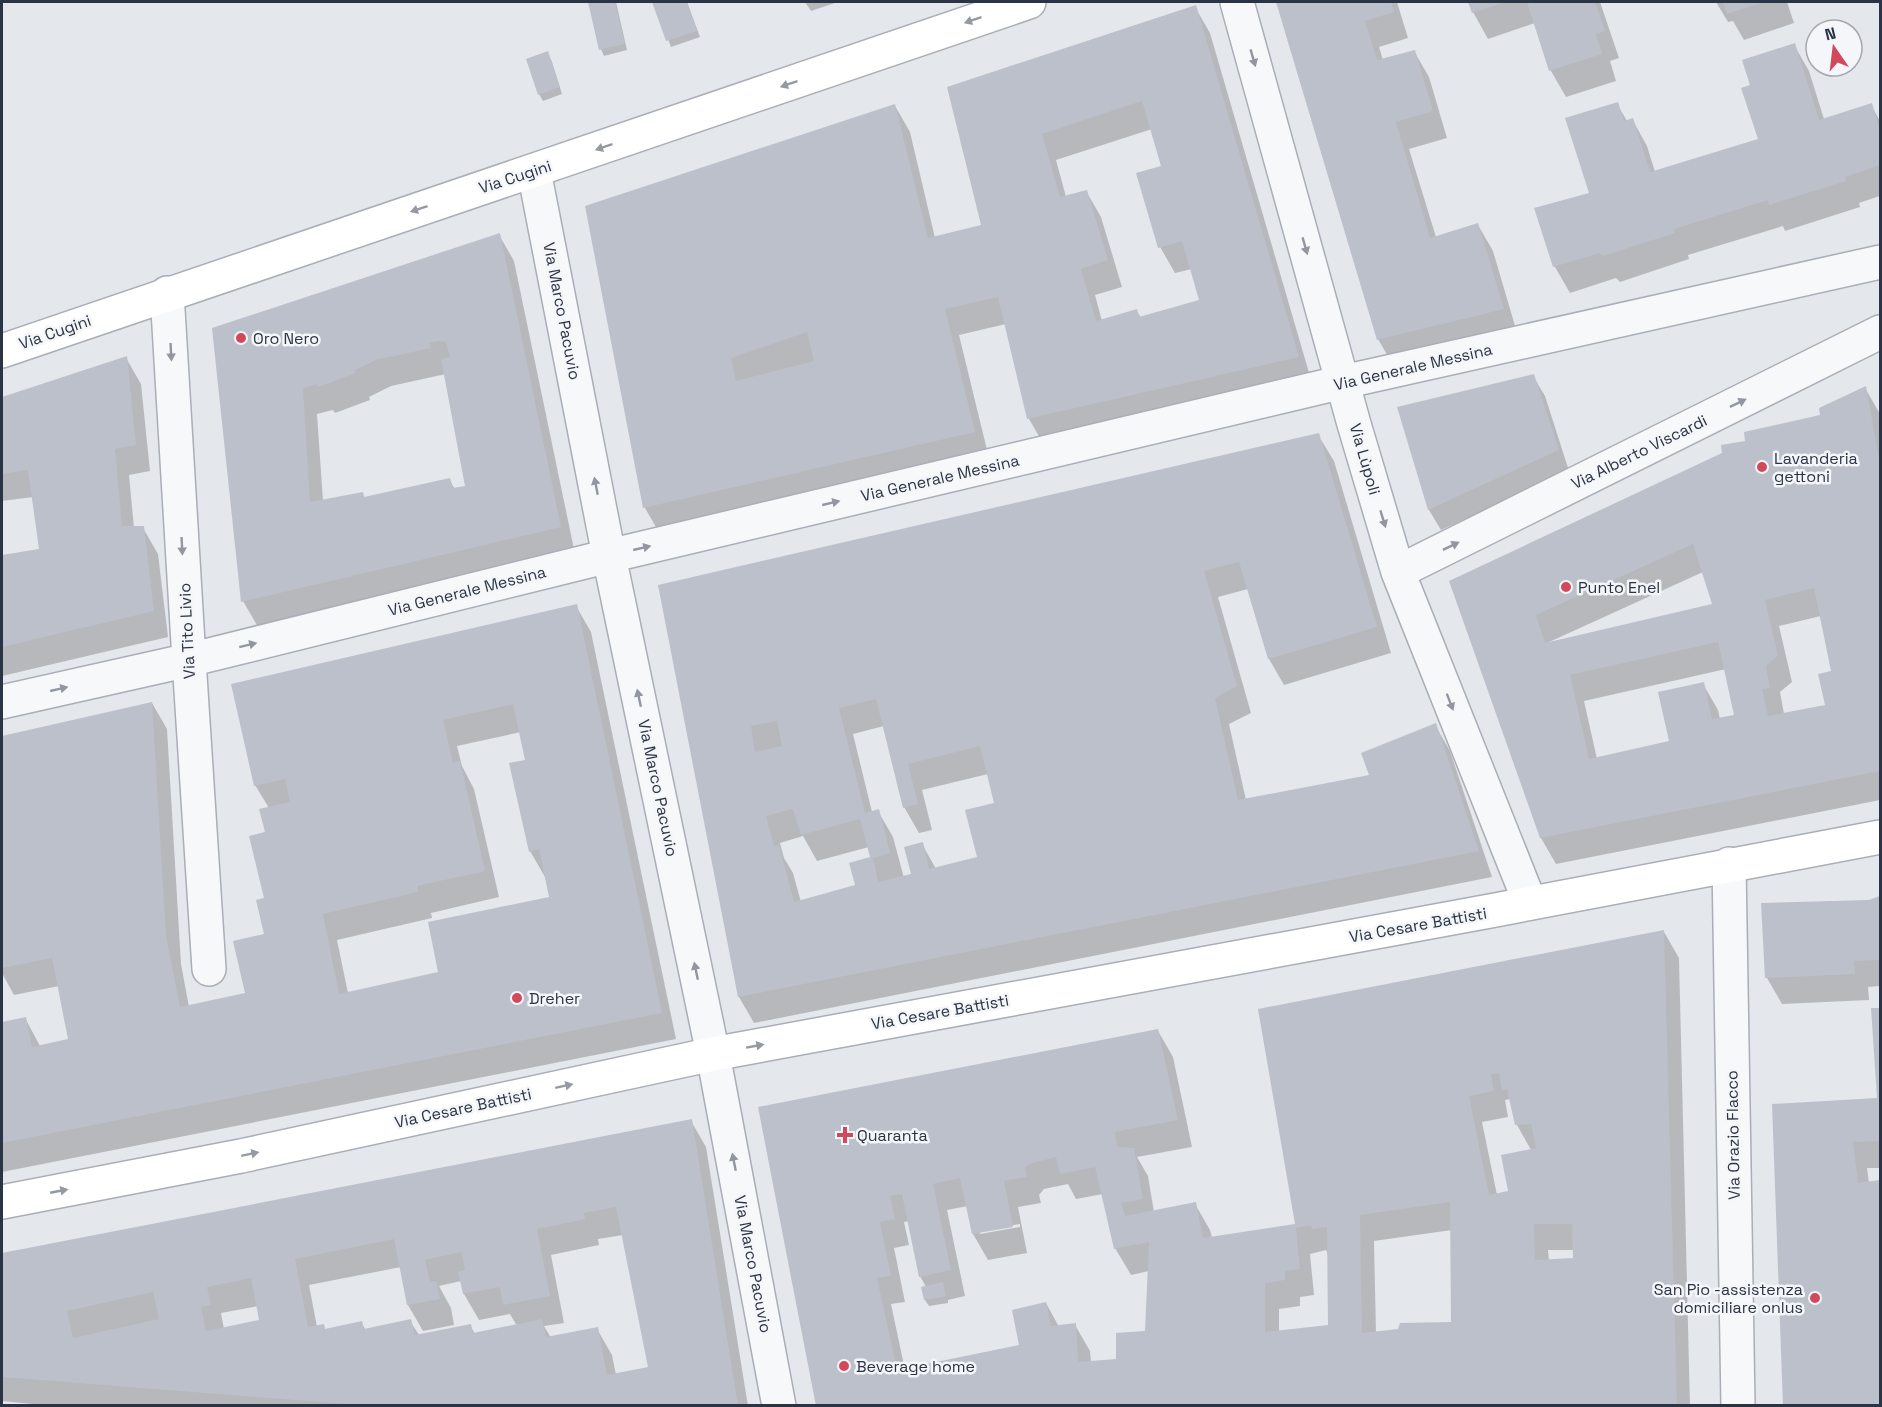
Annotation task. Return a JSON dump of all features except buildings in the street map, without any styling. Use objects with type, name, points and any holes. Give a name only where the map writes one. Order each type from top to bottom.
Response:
[{"type":"main road","name":"Via Cugini","points":[[2,351],[167,293],[1029,2]]},
{"type":"main road","name":"Via Cesare Battisti","points":[[2,1202],[241,1156],[713,1054],[1881,837]]},
{"type":"street","name":"Via Lùpoli","points":[[1237,2],[1398,572],[1530,903]]},
{"type":"street","name":"Via Marco Pacuvio","points":[[534,171],[609,556],[713,1054],[779,1406]]},
{"type":"street","name":"Via Generale Messina","points":[[2,702],[189,660],[609,556],[1343,382],[1881,262]]},
{"type":"street","name":"Via Tito Livio","points":[[167,293],[210,969]]},
{"type":"street","name":"Via Alberto Viscardi","points":[[1398,572],[1881,332]]},
{"type":"street","name":"Via Orazio Flacco","points":[[1729,864],[1738,1406]]},
{"type":"place","name":"Oro Nero","points":[[241,338]]},
{"type":"place","name":"Lavanderia gettoni","points":[[1762,467]]},
{"type":"place","name":"Punto Enel","points":[[1566,587]]},
{"type":"place","name":"Dreher","points":[[517,998]]},
{"type":"place","name":"Quaranta","points":[[845,1135]]},
{"type":"place","name":"San Pio -assistenza domiciliare onlus","points":[[1815,1298]]},
{"type":"place","name":"Beverage home","points":[[844,1366]]}]
